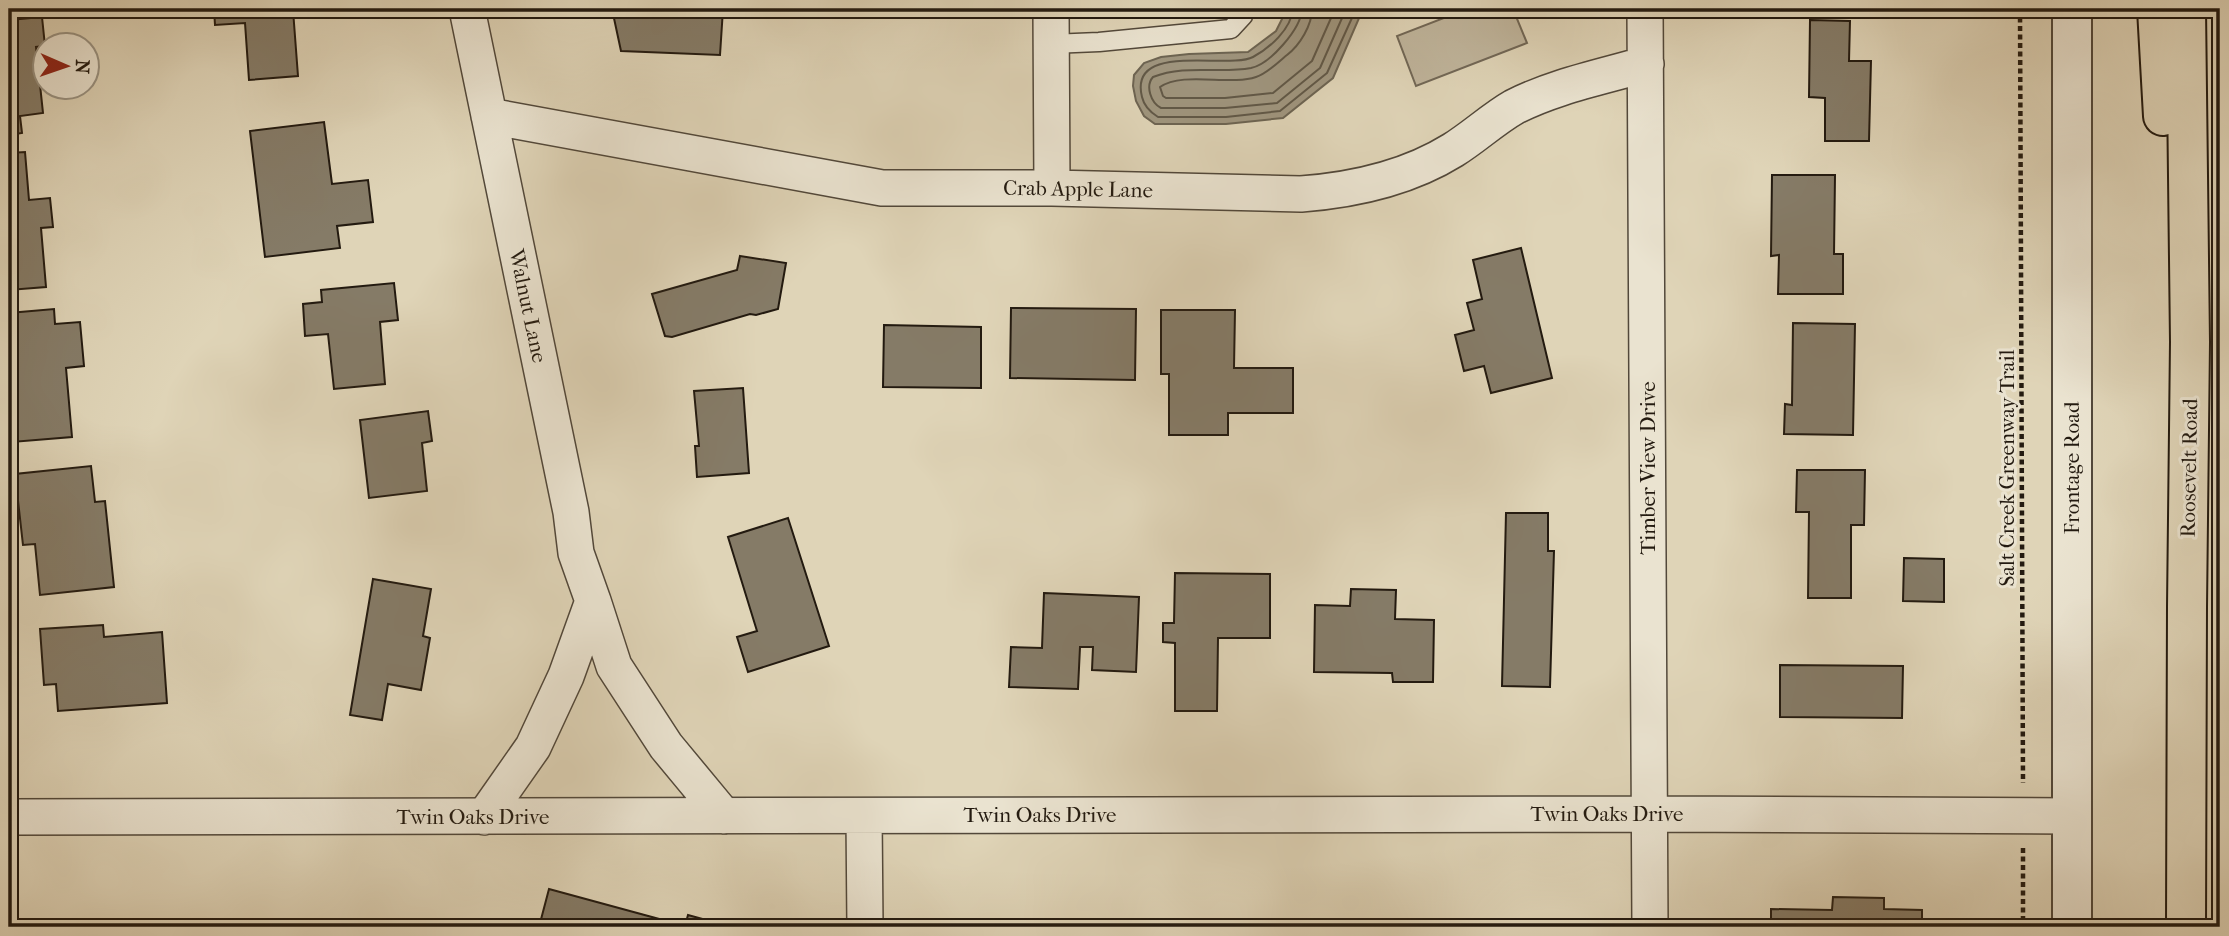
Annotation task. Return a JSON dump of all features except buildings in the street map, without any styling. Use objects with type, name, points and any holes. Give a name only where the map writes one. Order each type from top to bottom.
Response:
[{"type":"highway","points":[[2157,9],[2187,607]]},
{"type":"highway","name":"Roosevelt Road","points":[[2186,9],[2190,342],[2186,927]]},
{"type":"street","name":"Walnut Lane","points":[[467,9],[571,512],[576,553],[614,666],[666,746],[724,816]]},
{"type":"street","points":[[1051,9],[1052,188]]},
{"type":"street","name":"Timber View Drive","points":[[1645,9],[1650,927]]},
{"type":"street","name":"Frontage Road","points":[[2072,9],[2072,927]]},
{"type":"street","name":"Crab Apple Lane","points":[[489,116],[882,188],[1052,188],[1301,194],[1368,185],[1397,176],[1452,150],[1513,108],[1551,91],[1646,64]]},
{"type":"street","points":[[484,817],[533,747],[566,676],[593,601]]},
{"type":"street","name":"Twin Oaks Drive","points":[[9,817],[1650,814],[2071,816]]},
{"type":"street","points":[[864,816],[865,927]]},
{"type":"lane","points":[[1051,44],[1231,29],[1243,16],[1244,9]]},
{"type":"path","name":"Salt Creek Greenway Trail","points":[[2020,9],[2023,927]]},
{"type":"shaded area","points":[[1467,9],[1513,9],[1527,43],[1416,86],[1397,36]]},
{"type":"water","points":[[1287,9],[1363,9],[1333,78],[1283,118],[1226,124],[1155,124],[1144,116],[1136,101],[1133,86],[1134,75],[1144,63],[1161,57],[1189,54],[1248,52],[1276,31]]}]
